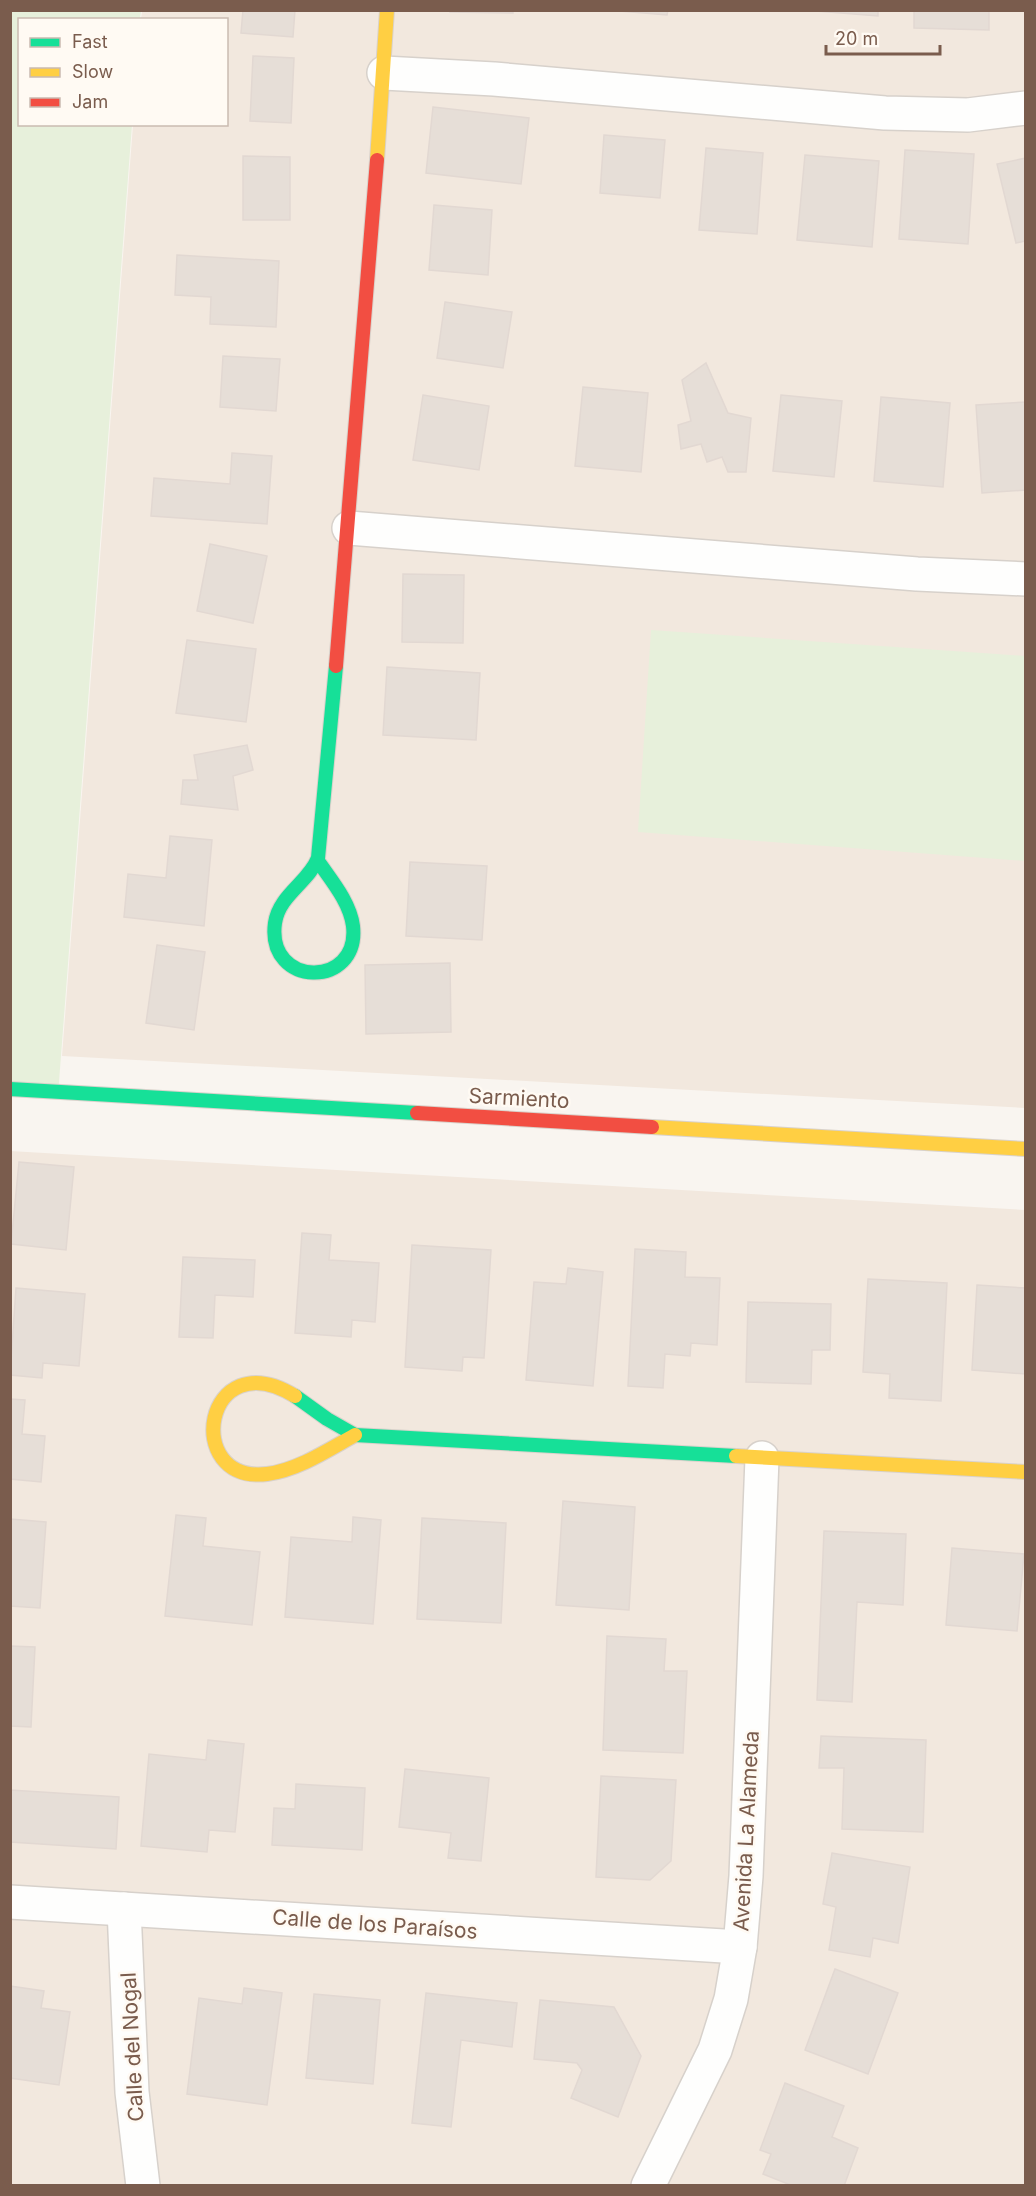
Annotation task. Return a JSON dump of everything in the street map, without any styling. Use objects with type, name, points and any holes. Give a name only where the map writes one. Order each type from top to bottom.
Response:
[{"type":"street","points":[[318,861],[340,894],[353,929],[352,944],[345,960],[336,968],[311,974],[296,970],[286,964],[278,954],[274,938],[275,922],[282,906],[318,861],[349,528],[387,10]]},
{"type":"street","points":[[384,72],[494,79],[885,113],[968,115],[1026,108]]},
{"type":"street","points":[[349,528],[918,574],[1026,579]]},
{"type":"street","name":"Sarmiento","points":[[10,1089],[1026,1149]]},
{"type":"street","points":[[355,1435],[287,1468],[267,1474],[244,1473],[226,1463],[215,1446],[213,1424],[222,1400],[236,1386],[264,1383],[290,1392],[328,1420],[355,1435],[1026,1472]]},
{"type":"street","name":"Avenida La Alameda","points":[[648,2186],[715,2050],[731,1999],[740,1947],[746,1876],[762,1458]]},
{"type":"street","name":"Calle de los Paraísos","points":[[10,1902],[740,1947]]},
{"type":"street","name":"Calle del Nogal","points":[[124,1909],[132,2092],[143,2186]]},
{"type":"shaded area","points":[[142,11],[1025,11],[1025,1108],[62,1056],[133,126],[228,126],[228,18],[141,18]]},
{"type":"shaded area","points":[[10,1151],[1025,1210],[1025,2185],[11,2185]]},
{"type":"green space","points":[[10,11],[141,11],[140,18],[18,18],[18,126],[132,126],[58,1095],[10,1093]]},
{"type":"green space","points":[[651,630],[1025,656],[1025,861],[638,832]]},
{"type":"building","points":[[243,10],[295,10],[293,37],[241,33]]},
{"type":"building","points":[[450,10],[513,10],[513,13],[450,12]]},
{"type":"building","points":[[607,10],[668,10],[667,15]]},
{"type":"building","points":[[803,10],[878,10],[878,16]]},
{"type":"building","points":[[914,10],[989,10],[989,30],[914,28]]},
{"type":"building","points":[[253,56],[294,58],[291,123],[250,121]]},
{"type":"building","points":[[433,107],[529,118],[521,184],[426,173]]},
{"type":"building","points":[[604,135],[665,140],[660,198],[600,193]]},
{"type":"building","points":[[706,148],[763,153],[757,234],[699,230]]},
{"type":"building","points":[[905,150],[974,154],[968,244],[899,239]]},
{"type":"building","points":[[805,155],[879,161],[872,247],[797,240]]},
{"type":"building","points":[[243,156],[290,157],[290,220],[243,220]]},
{"type":"building","points":[[1026,158],[1026,241],[1016,243],[997,164]]},
{"type":"building","points":[[434,205],[492,210],[488,275],[429,270]]},
{"type":"building","points":[[177,255],[279,261],[276,327],[210,324],[211,297],[175,295]]},
{"type":"building","points":[[445,302],[512,312],[503,368],[437,358]]},
{"type":"building","points":[[223,356],[280,359],[276,411],[220,407]]},
{"type":"building","points":[[706,363],[728,413],[751,418],[746,472],[728,472],[722,457],[707,462],[701,444],[681,449],[678,425],[691,421],[682,380]]},
{"type":"building","points":[[583,387],[648,393],[641,472],[575,466]]},
{"type":"building","points":[[423,395],[489,406],[479,470],[413,460]]},
{"type":"building","points":[[781,395],[842,401],[834,477],[773,471]]},
{"type":"building","points":[[881,397],[950,403],[943,487],[874,481]]},
{"type":"building","points":[[1026,402],[1026,490],[982,493],[976,405]]},
{"type":"building","points":[[232,453],[272,456],[267,524],[151,516],[154,478],[230,484]]},
{"type":"building","points":[[210,544],[267,556],[253,623],[197,611]]},
{"type":"building","points":[[403,574],[464,575],[463,643],[402,642]]},
{"type":"building","points":[[187,640],[256,649],[246,722],[176,713]]},
{"type":"building","points":[[387,667],[480,673],[476,740],[383,735]]},
{"type":"building","points":[[247,745],[253,770],[233,776],[238,810],[181,804],[183,780],[198,780],[194,755]]},
{"type":"building","points":[[170,836],[212,840],[204,926],[124,917],[128,874],[166,878]]},
{"type":"building","points":[[410,862],[487,866],[482,940],[406,936]]},
{"type":"building","points":[[157,945],[205,952],[194,1030],[146,1023]]},
{"type":"building","points":[[450,963],[451,1032],[366,1034],[365,965]]},
{"type":"building","points":[[19,1162],[74,1167],[66,1250],[11,1244]]},
{"type":"building","points":[[302,1233],[331,1235],[329,1260],[379,1263],[375,1322],[352,1320],[351,1337],[295,1333]]},
{"type":"building","points":[[412,1245],[491,1250],[484,1358],[463,1357],[462,1371],[405,1367]]},
{"type":"building","points":[[635,1249],[686,1252],[685,1277],[720,1278],[717,1345],[691,1343],[690,1356],[665,1354],[663,1388],[628,1386]]},
{"type":"building","points":[[183,1257],[255,1260],[253,1297],[215,1295],[213,1338],[179,1337]]},
{"type":"building","points":[[568,1268],[603,1272],[593,1386],[526,1380],[534,1282],[566,1284]]},
{"type":"building","points":[[868,1279],[947,1283],[941,1401],[889,1398],[890,1374],[863,1372]]},
{"type":"building","points":[[977,1285],[1026,1288],[1026,1374],[972,1370]]},
{"type":"building","points":[[16,1288],[85,1294],[79,1366],[43,1363],[42,1378],[10,1375]]},
{"type":"building","points":[[748,1302],[831,1304],[830,1350],[812,1350],[811,1384],[746,1382]]},
{"type":"building","points":[[10,1399],[25,1400],[22,1434],[45,1436],[41,1482],[10,1479]]},
{"type":"building","points":[[563,1501],[635,1507],[629,1610],[556,1605]]},
{"type":"building","points":[[176,1515],[206,1518],[203,1546],[260,1552],[252,1625],[165,1616]]},
{"type":"building","points":[[353,1517],[381,1520],[373,1624],[285,1617],[291,1537],[352,1542]]},
{"type":"building","points":[[422,1518],[506,1523],[501,1623],[417,1619]]},
{"type":"building","points":[[10,1519],[46,1522],[40,1608],[10,1606]]},
{"type":"building","points":[[824,1531],[906,1534],[903,1605],[857,1602],[852,1702],[817,1700]]},
{"type":"building","points":[[952,1548],[1024,1554],[1017,1631],[946,1625]]},
{"type":"building","points":[[607,1636],[666,1639],[664,1671],[687,1671],[683,1753],[603,1750]]},
{"type":"building","points":[[10,1646],[35,1647],[31,1727],[10,1726]]},
{"type":"building","points":[[821,1736],[926,1740],[923,1832],[842,1829],[844,1768],[819,1768]]},
{"type":"building","points":[[208,1740],[244,1744],[235,1832],[209,1830],[207,1852],[141,1846],[149,1754],[206,1760]]},
{"type":"building","points":[[405,1769],[489,1778],[481,1861],[448,1858],[451,1833],[399,1827]]},
{"type":"building","points":[[601,1776],[676,1780],[671,1861],[650,1880],[596,1877]]},
{"type":"building","points":[[296,1784],[365,1788],[362,1850],[272,1845],[274,1808],[295,1809]]},
{"type":"building","points":[[10,1790],[119,1797],[116,1849],[10,1842]]},
{"type":"building","points":[[832,1853],[910,1867],[898,1943],[873,1938],[870,1957],[829,1950],[836,1907],[823,1904]]},
{"type":"building","points":[[835,1969],[898,1993],[868,2074],[805,2050]]},
{"type":"building","points":[[10,1986],[44,1991],[41,2008],[70,2012],[59,2085],[10,2078]]},
{"type":"building","points":[[244,1988],[282,1993],[267,2105],[187,2094],[199,1998],[242,2004]]},
{"type":"building","points":[[426,1993],[517,2003],[512,2047],[461,2040],[451,2127],[412,2123]]},
{"type":"building","points":[[314,1994],[380,2000],[373,2084],[306,2078]]},
{"type":"building","points":[[540,2000],[614,2007],[641,2056],[618,2117],[571,2098],[582,2070],[577,2063],[534,2059]]},
{"type":"building","points":[[785,2083],[844,2106],[832,2137],[858,2148],[844,2186],[793,2186],[763,2174],[771,2154],[760,2150]]},
{"type":"traffic: fast","points":[[318,861],[344,900],[353,926],[351,947],[342,961],[329,970],[313,972],[298,969],[284,960],[276,944],[275,923],[282,904],[314,867],[318,858],[336,666]]},
{"type":"traffic: fast","points":[[10,1089],[417,1113]]},
{"type":"traffic: fast","points":[[295,1396],[327,1419],[355,1435],[736,1456]]},
{"type":"traffic: slow","points":[[377,160],[387,10]]},
{"type":"traffic: slow","points":[[652,1127],[1026,1149]]},
{"type":"traffic: slow","points":[[295,1396],[264,1384],[240,1386],[223,1399],[215,1418],[214,1439],[222,1458],[240,1471],[267,1474],[279,1472],[301,1464],[355,1435]]},
{"type":"traffic: slow","points":[[736,1456],[1026,1472]]},
{"type":"traffic: jam","points":[[336,666],[377,160]]},
{"type":"traffic: jam","points":[[417,1113],[652,1127]]}]
